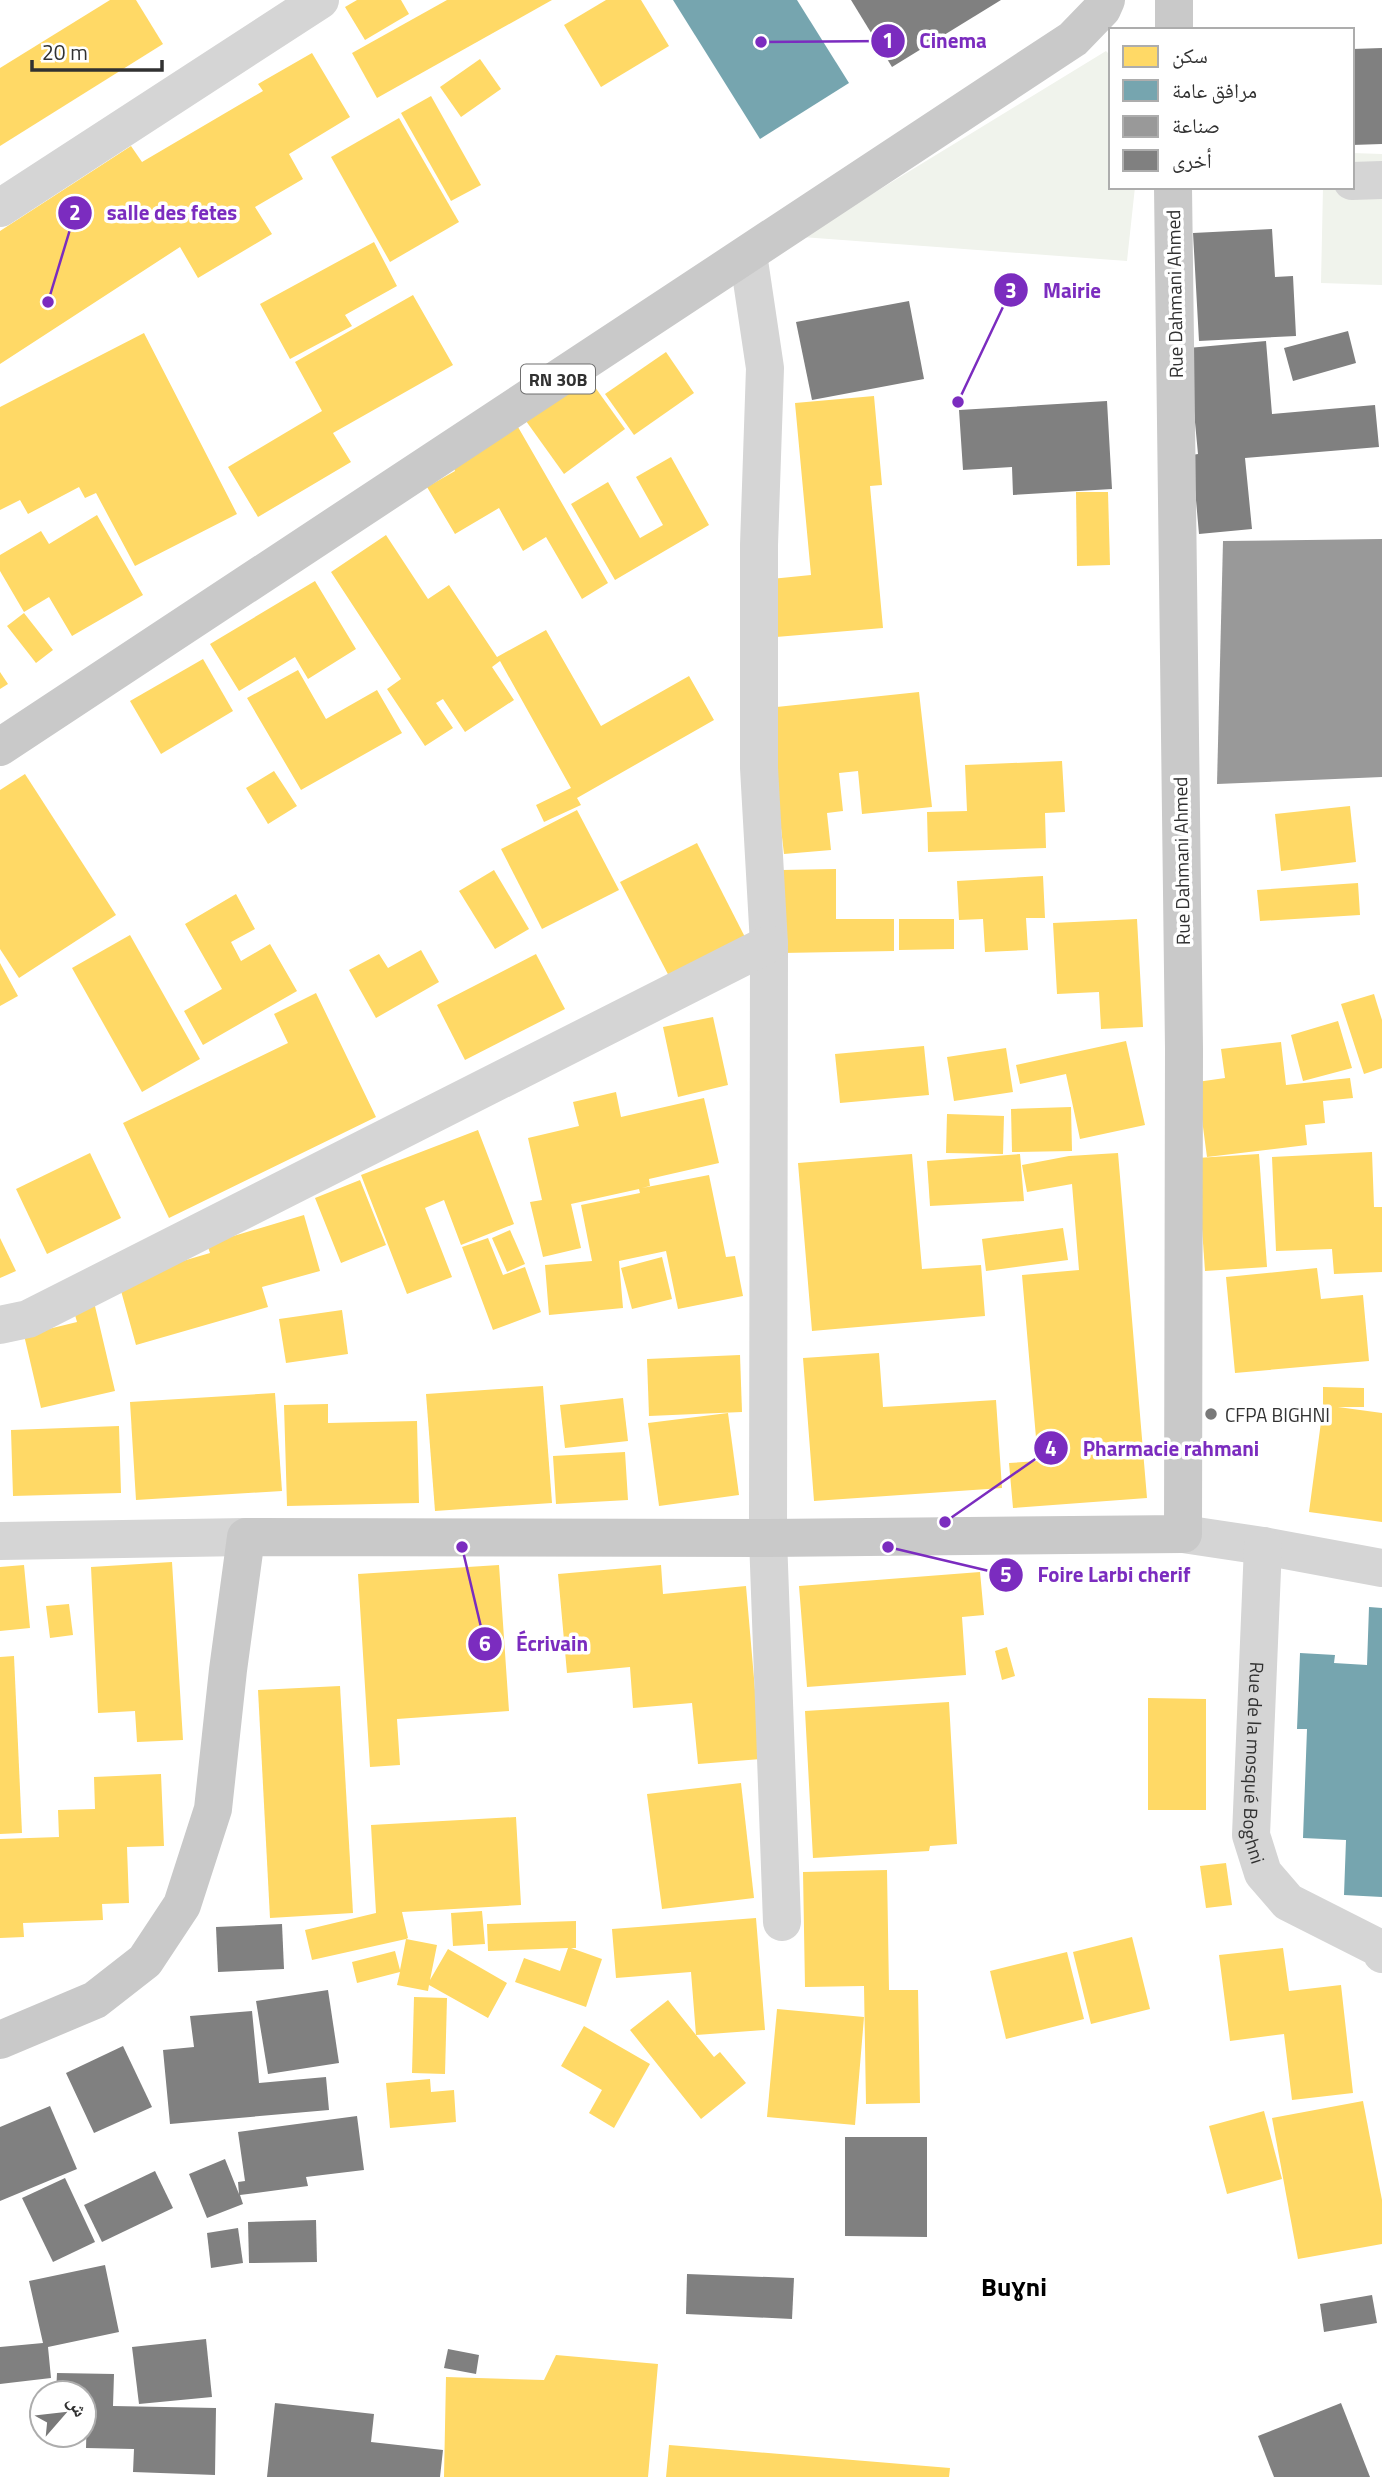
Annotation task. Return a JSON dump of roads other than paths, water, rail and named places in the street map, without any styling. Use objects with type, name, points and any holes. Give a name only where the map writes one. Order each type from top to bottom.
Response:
[{"type":"main road","name":"RN 30B","points":[[0,747],[1073,39],[1102,9],[1106,0]]},
{"type":"main road","points":[[1174,0],[1174,28]]},
{"type":"main road","name":"Rue Dahmani Ahmed","points":[[1173,189],[1184,1049],[1183,1534]]},
{"type":"main road","points":[[0,2040],[95,2000],[145,1961],[182,1905],[213,1809],[246,1537],[768,1538],[1183,1534]]},
{"type":"street","points":[[0,208],[320,0]]},
{"type":"street","points":[[1354,181],[1382,180]]},
{"type":"street","points":[[748,254],[765,368],[759,545],[759,740],[769,944],[768,1538],[782,1923]]},
{"type":"street","points":[[0,1325],[27,1319],[769,944]]},
{"type":"street","points":[[1183,1534],[1382,1568]]},
{"type":"street","points":[[0,1541],[246,1537]]},
{"type":"street","name":"Rue de la mosqué Boghni","points":[[1263,1546],[1251,1835],[1263,1873],[1288,1902],[1382,1951]]},
{"type":"place","name":"Cinema","points":[[761,42]]},
{"type":"place","name":"salle des fetes","points":[[48,302]]},
{"type":"place","name":"Mairie","points":[[958,402]]},
{"type":"place","name":"CFPA BIGHNI","points":[[1211,1414]]},
{"type":"place","name":"Pharmacie rahmani","points":[[945,1522]]},
{"type":"place","name":"Écrivain","points":[[462,1547]]},
{"type":"place","name":"Foire Larbi cherif","points":[[888,1547]]},
{"type":"district","name":"Buɣni","points":[[1014,2286]]}]
